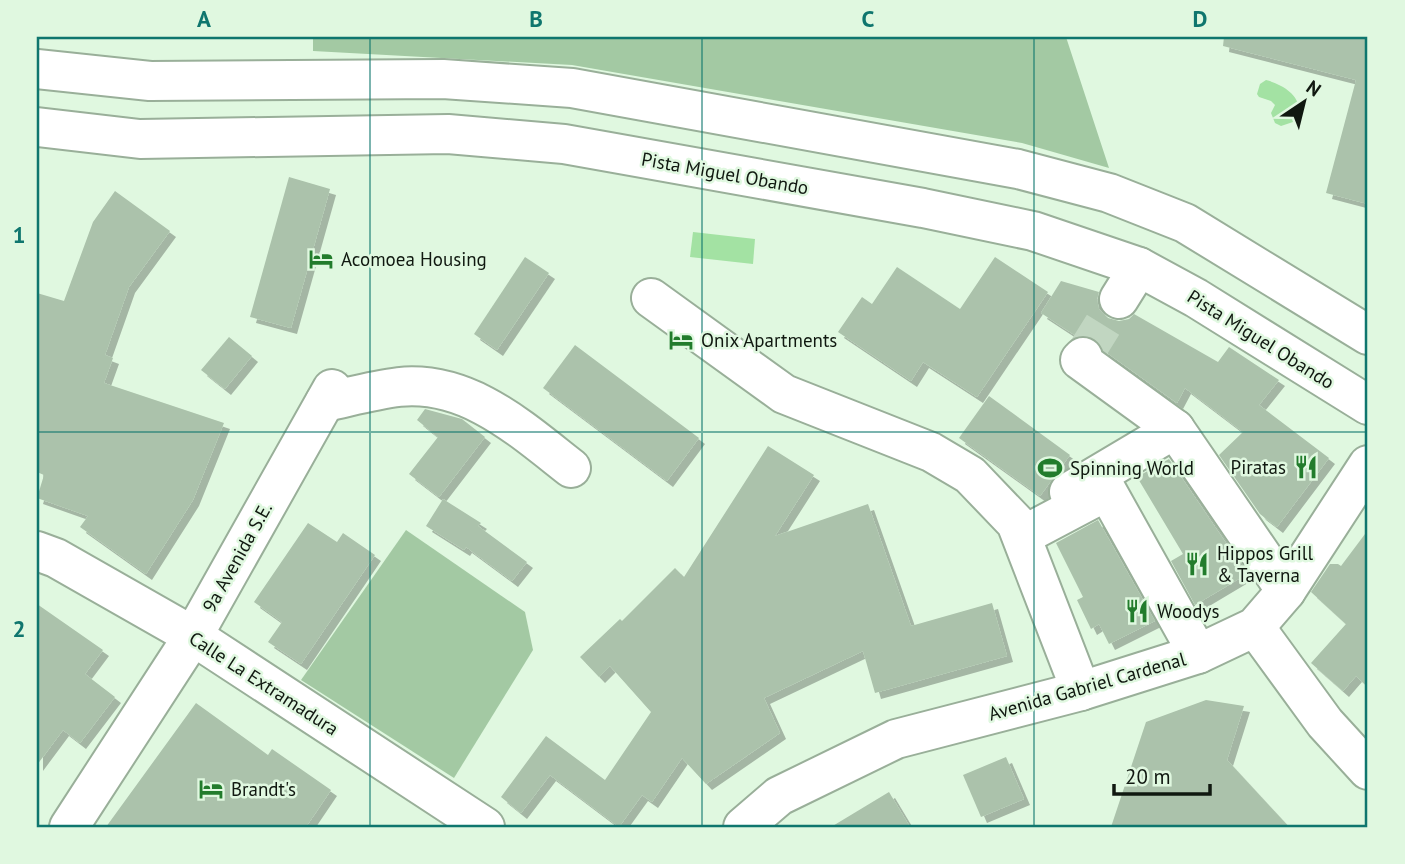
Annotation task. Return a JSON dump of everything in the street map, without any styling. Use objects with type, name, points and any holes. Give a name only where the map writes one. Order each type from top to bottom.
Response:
[{"type":"main road","points":[[37,69],[150,81],[443,79],[572,88],[1018,169],[1109,193],[1185,223],[1368,335]]},
{"type":"main road","name":"Pista Miguel Obando","points":[[37,127],[140,139],[447,134],[564,144],[923,208],[1033,231],[1139,267],[1196,298],[1368,405]]},
{"type":"main road","points":[[1119,299],[1139,267]]},
{"type":"main road","points":[[650,298],[784,394],[931,452],[970,475],[1019,530],[1081,691]]},
{"type":"main road","points":[[1083,357],[1080,360],[1175,429],[1286,591]]},
{"type":"main road","name":"9a Avenida S.E.","points":[[69,827],[193,636],[328,395],[400,387],[428,387],[454,393],[499,412],[571,468]]},
{"type":"main road","points":[[1019,530],[1175,429]]},
{"type":"main road","name":"Avenida Gabriel Cardenal","points":[[743,827],[779,796],[896,738],[1081,691],[1198,654],[1255,627],[1286,591],[1368,465]]},
{"type":"main road","points":[[1019,530],[1107,491],[1198,654]]},
{"type":"main road","name":"Calle La Extramadura","points":[[37,551],[56,558],[193,636],[485,827]]},
{"type":"main road","points":[[1255,627],[1325,723],[1368,770]]},
{"type":"shaded area","points":[[313,37],[1066,37],[1109,168],[1022,143],[572,65],[313,51]]},
{"type":"shaded area","points":[[1266,80],[1280,85],[1292,94],[1299,106],[1296,121],[1281,126],[1275,123],[1271,113],[1275,105],[1257,94],[1260,84]]},
{"type":"shaded area","points":[[693,232],[755,239],[753,264],[690,257]]},
{"type":"shaded area","points":[[406,530],[525,612],[533,650],[454,778],[301,680]]},
{"type":"building","points":[[1224,37],[1368,37],[1368,204],[1326,193],[1356,80],[1223,46]]},
{"type":"building","points":[[289,177],[330,189],[291,328],[250,317]]},
{"type":"building","points":[[115,191],[170,231],[129,287],[105,355],[113,358],[104,383],[224,423],[193,500],[146,574],[80,527],[88,516],[37,498],[44,475],[37,472],[37,293],[64,301],[93,222]]},
{"type":"building","points":[[525,257],[549,273],[497,350],[474,334]]},
{"type":"building","points":[[995,257],[1048,292],[977,397],[923,362],[911,381],[838,332],[862,297],[872,304],[897,267],[960,309]]},
{"type":"building","points":[[1061,281],[1099,292],[1099,309],[1108,318],[1119,321],[1129,319],[1134,314],[1218,362],[1229,347],[1279,380],[1259,405],[1329,458],[1277,527],[1260,514],[1219,455],[1243,432],[1185,388],[1177,403],[1103,350],[1098,341],[1088,336],[1076,336],[1041,313]]},
{"type":"building","points":[[229,337],[252,356],[225,389],[201,370]]},
{"type":"building","points":[[575,345],[699,438],[667,481],[543,388]]},
{"type":"building","points":[[989,396],[1070,455],[1040,496],[959,438]]},
{"type":"building","points":[[425,409],[462,419],[485,437],[439,497],[409,474],[438,437],[417,420]]},
{"type":"building","points":[[768,446],[814,475],[775,536],[868,504],[911,626],[992,603],[1007,656],[875,693],[863,651],[764,698],[780,733],[706,784],[682,758],[652,802],[642,795],[619,827],[550,775],[521,813],[501,797],[546,736],[605,780],[651,712],[610,666],[599,677],[580,657],[620,619],[622,621],[675,568],[684,577]]},
{"type":"building","points":[[1169,459],[1247,574],[1195,605],[1171,561],[1183,554],[1137,477]]},
{"type":"building","points":[[443,499],[481,523],[478,526],[527,562],[512,581],[466,547],[464,550],[426,526]]},
{"type":"building","points":[[1098,520],[1155,621],[1109,644],[1099,624],[1091,629],[1077,600],[1083,597],[1056,543]]},
{"type":"building","points":[[308,523],[337,542],[343,533],[375,555],[301,664],[268,642],[282,622],[254,602]]},
{"type":"building","points":[[1368,530],[1368,687],[1356,676],[1343,691],[1311,663],[1346,624],[1311,592],[1330,564],[1341,566]]},
{"type":"building","points":[[37,604],[103,650],[85,674],[115,697],[80,743],[63,730],[37,765]]},
{"type":"building","points":[[1206,700],[1244,706],[1227,760],[1289,827],[1111,827],[1146,722]]},
{"type":"building","points":[[196,703],[268,755],[272,749],[331,790],[306,827],[106,827]]},
{"type":"building","points":[[1006,757],[1024,799],[981,817],[963,775]]},
{"type":"building","points":[[889,792],[910,827],[831,827]]},
{"type":"tunnel","points":[[1083,357],[1119,299]]},
{"type":"place","name":"Acomoea Housing","points":[[321,259]]},
{"type":"place","name":"Onix Apartments","points":[[681,340]]},
{"type":"place","name":"Piratas","points":[[1306,467]]},
{"type":"place","name":"Spinning World","points":[[1050,468]]},
{"type":"place","name":"Hippos Grill & Taverna","points":[[1197,564]]},
{"type":"place","name":"Woodys","points":[[1137,611]]},
{"type":"place","name":"Brandt's","points":[[211,789]]}]
